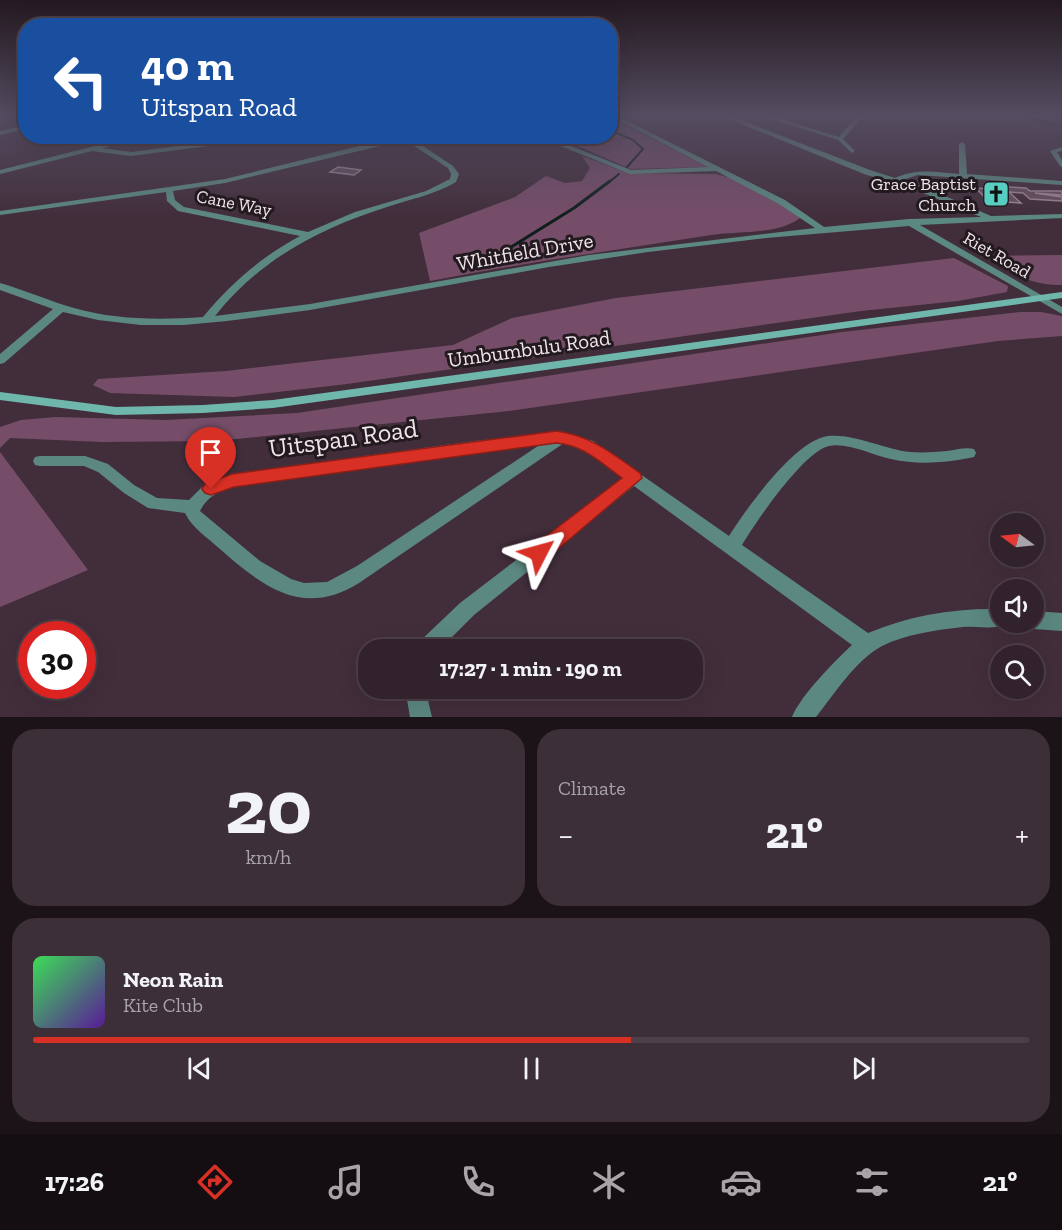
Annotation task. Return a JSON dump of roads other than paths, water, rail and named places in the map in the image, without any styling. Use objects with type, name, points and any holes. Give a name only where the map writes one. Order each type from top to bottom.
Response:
[{"type":"main road","name":"Umbumbulu Road","points":[[0,396],[116,411],[203,409],[273,404],[1062,295]]},
{"type":"street","points":[[0,172],[91,149]]},
{"type":"street","points":[[96,149],[130,154],[168,149]]},
{"type":"street","points":[[0,213],[225,181],[354,149]]},
{"type":"street","points":[[206,320],[239,283],[267,259],[305,234],[429,192],[453,180],[455,174],[451,167],[424,149]]},
{"type":"street","points":[[573,149],[630,172],[717,169]]},
{"type":"street","points":[[678,149],[782,202],[820,228]]},
{"type":"street","points":[[810,149],[867,172],[897,180],[990,218]]},
{"type":"street","points":[[962,149],[963,176]]},
{"type":"street","points":[[1061,149],[1053,152],[1062,165]]},
{"type":"street","points":[[897,180],[918,173],[1062,183]]},
{"type":"street","name":"Cane Way","points":[[169,190],[171,201],[181,209],[305,234]]},
{"type":"street","name":"Whitfield Drive","points":[[0,286],[61,308],[117,319],[206,320],[331,305],[570,261],[734,237],[908,222],[1062,216]]},
{"type":"street","name":"Riet Road","points":[[908,222],[1062,311]]},
{"type":"street","points":[[0,360],[61,308]]},
{"type":"street","points":[[40,461],[85,461],[103,468],[129,489],[154,504],[193,507],[195,517],[261,570],[298,590],[320,592],[335,587],[363,571],[562,437]]},
{"type":"street","name":"Uitspan Road","points":[[193,507],[206,492],[232,480],[486,444],[562,437],[588,445],[868,645]]},
{"type":"street","points":[[731,548],[754,511],[798,463],[824,442],[838,442],[917,457],[969,453]]},
{"type":"street","points":[[437,639],[467,609],[634,478]]},
{"type":"street","points":[[803,717],[818,697],[868,645],[895,633],[946,620],[974,616],[990,617]]},
{"type":"street","points":[[1044,621],[1062,622]]},
{"type":"street","points":[[417,699],[421,717]]},
{"type":"waterway","points":[[627,167],[643,149]]},
{"type":"waterway","points":[[608,183],[619,174]]},
{"type":"waterway","points":[[495,257],[574,208],[610,181]]},
{"type":"place","name":"Grace Baptist Church","points":[[996,194]]}]
